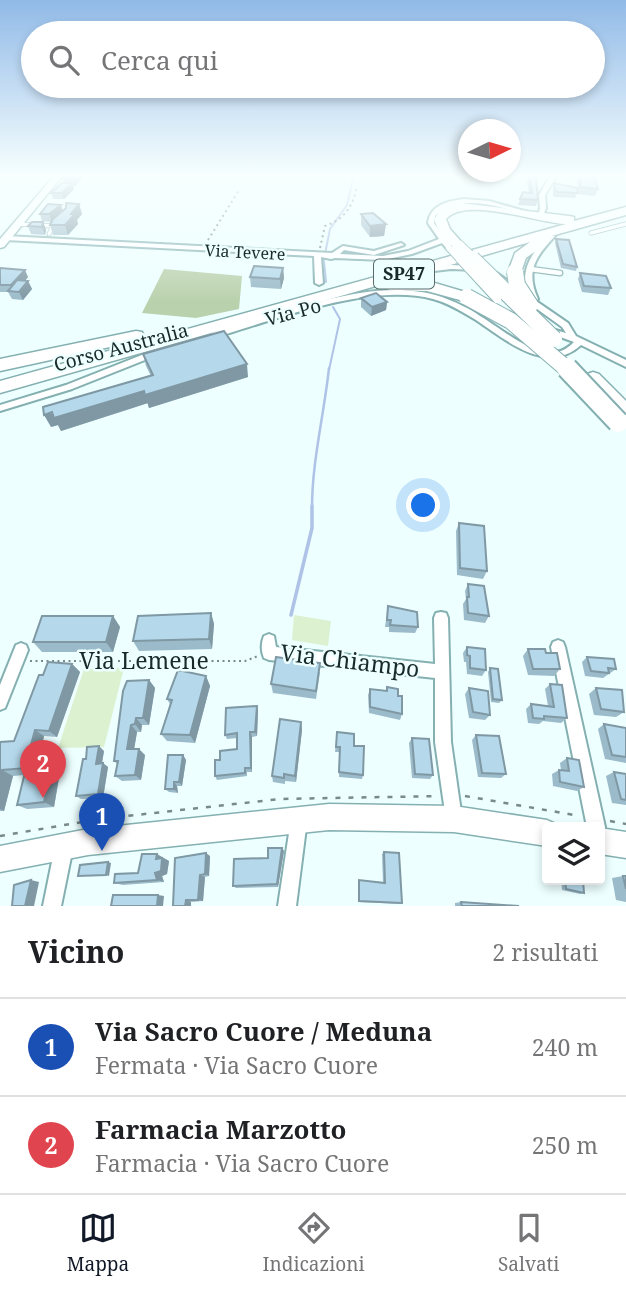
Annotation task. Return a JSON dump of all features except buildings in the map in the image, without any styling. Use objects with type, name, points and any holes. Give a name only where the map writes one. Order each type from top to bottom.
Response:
[{"type":"highway","points":[[442,217],[440,223],[458,250],[623,422]]},
{"type":"highway","points":[[458,250],[505,237],[516,229],[517,224],[512,217]]},
{"type":"highway","points":[[532,217],[543,220],[580,217]]},
{"type":"highway","name":"Via Po","points":[[241,315],[458,250],[589,217]]},
{"type":"highway","name":"Via Po","points":[[210,329],[600,222],[609,217]]},
{"type":"highway","points":[[600,222],[552,236],[524,251],[517,285],[526,301],[593,378],[623,422]]},
{"type":"highway","points":[[285,307],[387,285],[428,286],[467,297],[500,313],[539,341],[623,422]]},
{"type":"highway","points":[[498,293],[593,378]]},
{"type":"highway","name":"SP47","points":[[0,365],[241,315]]},
{"type":"highway","name":"Corso Australia","points":[[0,378],[241,315]]},
{"type":"highway","name":"SP47","points":[[0,400],[52,386],[210,329]]},
{"type":"highway","name":"Corso Australia","points":[[0,387],[210,329]]},
{"type":"street","points":[[3,241],[23,217]]},
{"type":"street","points":[[432,217],[432,227],[442,240],[458,250]]},
{"type":"street","points":[[554,217],[572,219]]},
{"type":"street","name":"Via Tevere","points":[[3,241],[331,257],[397,256],[442,240]]},
{"type":"street","name":"Via Tevere","points":[[331,257],[343,248],[374,253],[401,245]]},
{"type":"street","points":[[318,256],[319,283]]},
{"type":"street","points":[[400,275],[451,267],[477,268],[499,276],[565,325],[577,339]]},
{"type":"street","points":[[522,270],[538,304]]},
{"type":"street","name":"Via Po","points":[[0,408],[69,387],[125,363],[211,335],[375,292],[410,293],[452,304],[517,344],[541,354],[558,353],[576,347],[577,339]]},
{"type":"street","points":[[498,293],[523,324],[577,339],[626,363]]},
{"type":"street","name":"Via Chiampo","points":[[440,618],[443,742],[459,808]]},
{"type":"street","name":"Via Chiampo","points":[[269,647],[441,672]]},
{"type":"street","points":[[558,647],[595,822]]},
{"type":"street","points":[[0,703],[19,655]]},
{"type":"street","points":[[0,859],[64,846],[329,817],[459,808],[542,832]]},
{"type":"street","points":[[287,906],[299,820]]},
{"type":"street","points":[[605,832],[626,845]]},
{"type":"street","points":[[52,906],[64,846]]},
{"type":"lane","points":[[49,234],[53,226],[60,221]]},
{"type":"lane","points":[[600,222],[626,224]]},
{"type":"lane","points":[[600,222],[626,224]]},
{"type":"lane","points":[[17,224],[53,226]]},
{"type":"lane","points":[[522,270],[560,273]]},
{"type":"path","points":[[202,249],[222,217]]},
{"type":"path","points":[[318,256],[325,226],[335,224],[345,217]]},
{"type":"path","name":"Via Lemene","points":[[19,655],[245,661],[269,647]]},
{"type":"path","points":[[0,836],[100,819],[280,799],[441,796]]},
{"type":"path","points":[[459,808],[510,802],[582,822]]},
{"type":"path","points":[[605,825],[626,824]]},
{"type":"green space","points":[[164,269],[242,276],[239,309],[196,318],[142,313]]},
{"type":"green space","points":[[294,615],[331,621],[328,646],[292,640]]},
{"type":"green space","points":[[124,668],[104,747],[58,748],[84,669]]},
{"type":"waterway","points":[[325,254],[330,229],[338,217]]},
{"type":"waterway","points":[[324,261],[326,282]]},
{"type":"waterway","points":[[329,370],[340,319],[333,307]]},
{"type":"waterway","points":[[312,508],[316,455],[329,368]]},
{"type":"waterway","points":[[291,615],[312,528],[312,508]]},
{"type":"place","name":"Farmacia Marzotto","points":[[43,798]]},
{"type":"place","name":"Via Sacro Cuore / Meduna","points":[[102,851]]}]
